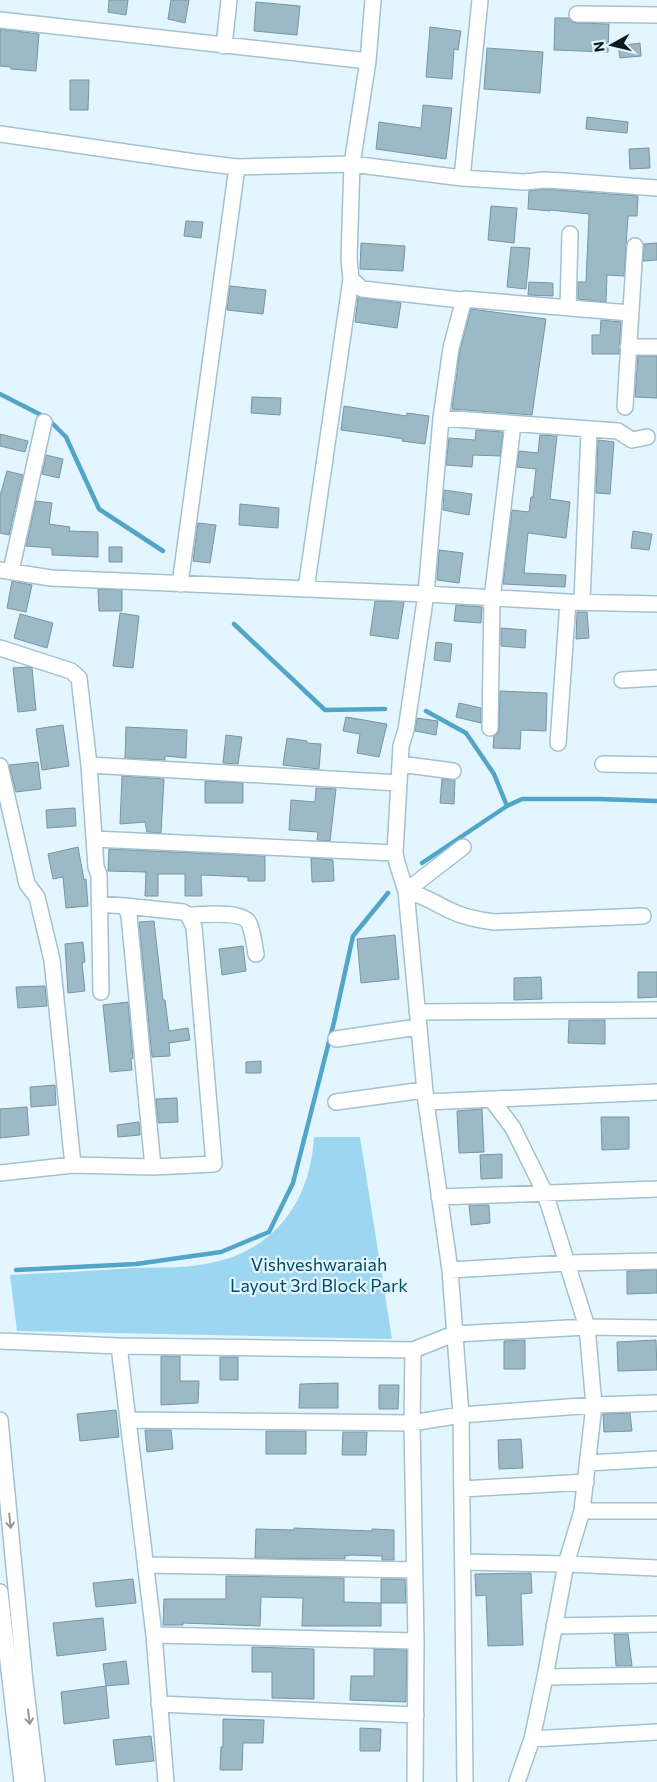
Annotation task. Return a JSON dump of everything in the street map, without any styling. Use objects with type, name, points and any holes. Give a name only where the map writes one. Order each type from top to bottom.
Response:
[{"type":"street","points":[[224,46],[229,0]]},
{"type":"street","points":[[306,589],[351,279],[349,259],[352,164],[368,61],[373,0]]},
{"type":"street","points":[[462,178],[480,0]]},
{"type":"street","points":[[577,14],[657,15]]},
{"type":"street","points":[[0,20],[368,61]]},
{"type":"street","points":[[0,134],[195,162],[237,166],[352,164],[462,178],[524,182],[563,180],[657,188]]},
{"type":"street","points":[[180,584],[237,166]]},
{"type":"street","points":[[568,308],[570,234]]},
{"type":"street","points":[[625,407],[635,246]]},
{"type":"street","points":[[351,279],[362,289],[461,300],[630,313]]},
{"type":"street","points":[[464,299],[452,348],[441,418],[426,594],[406,730],[401,746],[395,853],[406,891],[425,1096],[450,1270],[461,1415],[465,1782]]},
{"type":"street","points":[[628,347],[657,347]]},
{"type":"street","points":[[441,418],[618,432],[632,440],[647,437]]},
{"type":"street","points":[[44,422],[5,571],[51,578],[575,602],[657,604]]},
{"type":"street","points":[[490,728],[492,598],[513,424]]},
{"type":"street","points":[[558,743],[575,602],[589,430]]},
{"type":"street","points":[[0,648],[72,671],[79,678],[89,765],[96,867],[99,876],[101,992]]},
{"type":"street","points":[[622,680],[657,678]]},
{"type":"street","points":[[400,764],[454,771]]},
{"type":"street","points":[[603,764],[657,766]]},
{"type":"street","points":[[89,765],[399,783]]},
{"type":"street","points":[[0,766],[27,884],[37,897],[52,960],[73,1165]]},
{"type":"street","points":[[94,839],[395,853]]},
{"type":"street","points":[[406,891],[463,847]]},
{"type":"street","points":[[406,891],[423,895],[450,910],[478,920],[494,922],[643,916]]},
{"type":"street","points":[[99,904],[183,912],[188,915],[238,915],[249,923],[256,954]]},
{"type":"street","points":[[126,906],[129,915],[153,1167]]},
{"type":"street","points":[[0,1173],[73,1165],[153,1167],[214,1164],[194,927],[188,915]]},
{"type":"street","points":[[417,1012],[657,1010]]},
{"type":"street","points":[[336,1039],[418,1027]]},
{"type":"street","points":[[336,1102],[425,1096],[492,1100],[657,1092]]},
{"type":"street","points":[[492,1100],[513,1128],[545,1193],[587,1327],[594,1405],[582,1511],[566,1564],[532,1739],[517,1782]]},
{"type":"street","points":[[439,1197],[657,1189]]},
{"type":"street","points":[[450,1270],[568,1263],[657,1261]]},
{"type":"street","points":[[0,1341],[120,1346],[413,1350],[454,1334],[587,1327],[657,1328]]},
{"type":"street","points":[[120,1346],[154,1635],[166,1782]]},
{"type":"street","points":[[413,1350],[412,1424],[416,1641],[416,1782]]},
{"type":"street","points":[[129,1420],[412,1424],[461,1415],[594,1405],[657,1403]]},
{"type":"street","points":[[0,1420],[12,1682],[37,1782]]},
{"type":"street","points":[[588,1463],[657,1460]]},
{"type":"street","points":[[462,1489],[586,1482]]},
{"type":"street","points":[[582,1511],[657,1511]]},
{"type":"street","points":[[463,1562],[657,1568]]},
{"type":"street","points":[[146,1565],[415,1570]]},
{"type":"street","points":[[0,1592],[12,1682],[22,1782]]},
{"type":"street","points":[[554,1626],[657,1624]]},
{"type":"street","points":[[154,1635],[416,1641]]},
{"type":"street","points":[[545,1678],[657,1675]]},
{"type":"street","points":[[159,1704],[416,1715]]},
{"type":"street","points":[[532,1739],[657,1732]]},
{"type":"green space","name":"Vishveshwaraiah Layout 3rd Block Park","points":[[314,1137],[360,1137],[392,1339],[17,1331],[10,1275],[208,1264],[240,1254],[259,1244],[275,1231],[288,1216],[298,1198],[312,1159]]},
{"type":"building","points":[[109,0],[128,0],[126,15],[108,12]]},
{"type":"building","points":[[171,0],[189,0],[185,23],[168,19]]},
{"type":"building","points":[[256,2],[300,6],[297,35],[254,31]]},
{"type":"building","points":[[555,18],[569,18],[572,22],[577,23],[609,24],[608,52],[554,50]]},
{"type":"building","points":[[430,27],[461,31],[458,50],[454,49],[452,79],[426,77]]},
{"type":"building","points":[[0,29],[39,34],[36,71],[0,66]]},
{"type":"building","points":[[640,43],[641,56],[620,58],[618,46]]},
{"type":"building","points":[[487,48],[543,52],[540,93],[484,89]]},
{"type":"building","points":[[70,80],[89,80],[88,110],[70,110]]},
{"type":"building","points":[[423,105],[452,108],[446,159],[376,149],[379,122],[421,128]]},
{"type":"building","points":[[587,117],[628,122],[627,133],[586,129]]},
{"type":"building","points":[[649,148],[650,168],[630,169],[629,149]]},
{"type":"building","points":[[544,189],[638,196],[637,216],[628,216],[624,276],[607,275],[606,302],[578,299],[578,282],[586,282],[589,214],[528,209],[529,191]]},
{"type":"building","points":[[491,206],[517,208],[514,243],[488,240]]},
{"type":"building","points":[[186,221],[203,222],[201,238],[184,236]]},
{"type":"building","points":[[361,243],[405,246],[403,271],[360,269]]},
{"type":"building","points":[[657,243],[657,260],[643,261],[644,244]]},
{"type":"building","points":[[511,247],[530,248],[526,289],[507,287]]},
{"type":"building","points":[[529,282],[553,283],[553,296],[528,295]]},
{"type":"building","points":[[230,286],[266,290],[263,314],[227,310]]},
{"type":"building","points":[[358,297],[401,303],[397,328],[355,322]]},
{"type":"building","points":[[471,309],[546,319],[532,415],[452,409],[460,350]]},
{"type":"building","points":[[601,320],[621,322],[619,354],[592,354],[592,335],[600,335]]},
{"type":"building","points":[[638,356],[657,356],[657,398],[635,397]]},
{"type":"building","points":[[252,397],[281,398],[280,415],[251,413]]},
{"type":"building","points":[[344,406],[406,416],[407,413],[429,416],[425,444],[341,430]]},
{"type":"building","points":[[476,430],[503,432],[500,456],[473,455],[472,467],[446,465],[449,438],[475,440]]},
{"type":"building","points":[[0,434],[28,441],[25,452],[0,446]]},
{"type":"building","points":[[540,435],[557,436],[550,499],[570,502],[566,538],[528,533],[524,573],[566,575],[565,587],[503,584],[512,510],[529,512],[531,497],[533,497],[536,469],[517,467],[519,451],[538,453]]},
{"type":"building","points":[[598,440],[614,442],[610,494],[596,493]]},
{"type":"building","points":[[46,455],[63,459],[59,478],[42,474]]},
{"type":"building","points":[[7,471],[23,475],[9,535],[0,533],[0,496]]},
{"type":"building","points":[[444,490],[472,494],[469,515],[443,510]]},
{"type":"building","points":[[36,501],[52,503],[49,524],[70,527],[69,531],[98,532],[98,557],[52,555],[52,548],[26,546]]},
{"type":"building","points":[[240,504],[279,508],[278,528],[239,525]]},
{"type":"building","points":[[198,523],[216,525],[210,563],[193,561]]},
{"type":"building","points":[[633,531],[652,534],[649,550],[631,548]]},
{"type":"building","points":[[109,547],[122,547],[122,562],[109,562]]},
{"type":"building","points":[[439,550],[463,553],[459,583],[437,580]]},
{"type":"building","points":[[12,581],[32,585],[26,612],[7,608]]},
{"type":"building","points":[[98,589],[122,590],[122,611],[99,611]]},
{"type":"building","points":[[375,601],[404,602],[398,639],[370,635]]},
{"type":"building","points":[[456,605],[482,607],[481,623],[454,621]]},
{"type":"building","points":[[577,612],[587,612],[589,638],[576,639]]},
{"type":"building","points":[[120,613],[139,616],[133,668],[113,666]]},
{"type":"building","points":[[20,614],[53,623],[47,648],[14,638]]},
{"type":"building","points":[[501,628],[526,630],[525,648],[501,646]]},
{"type":"building","points":[[436,642],[452,644],[450,662],[434,660]]},
{"type":"building","points":[[13,668],[32,668],[36,710],[18,712]]},
{"type":"building","points":[[500,691],[547,693],[546,731],[521,730],[520,749],[493,748],[494,736],[498,733],[499,728]]},
{"type":"building","points":[[459,703],[481,708],[481,723],[456,717]]},
{"type":"building","points":[[346,717],[387,724],[379,757],[357,753],[360,734],[343,731]]},
{"type":"building","points":[[417,718],[438,721],[436,735],[415,731]]},
{"type":"building","points":[[63,725],[69,766],[42,770],[36,729]]},
{"type":"building","points":[[126,727],[187,730],[186,758],[165,756],[165,760],[125,758]]},
{"type":"building","points":[[226,735],[242,737],[238,764],[223,763]]},
{"type":"building","points":[[287,738],[321,744],[319,769],[283,765]]},
{"type":"building","points":[[38,762],[41,789],[16,792],[9,765]]},
{"type":"building","points":[[122,776],[164,779],[161,833],[147,832],[145,822],[120,824]]},
{"type":"building","points":[[442,779],[455,780],[454,804],[440,803]]},
{"type":"building","points":[[205,781],[243,783],[243,803],[205,803]]},
{"type":"building","points":[[316,788],[336,789],[330,841],[317,840],[318,832],[289,830],[291,800],[315,802]]},
{"type":"building","points":[[75,808],[76,826],[47,828],[46,810]]},
{"type":"building","points":[[78,847],[84,880],[86,879],[88,906],[66,908],[63,877],[53,879],[48,854]]},
{"type":"building","points":[[109,849],[265,856],[265,881],[248,881],[248,877],[201,875],[202,896],[185,896],[185,874],[158,874],[158,896],[145,896],[146,872],[108,871]]},
{"type":"building","points":[[311,858],[333,860],[334,881],[312,882]]},
{"type":"building","points":[[154,921],[163,1000],[165,1000],[169,1031],[188,1028],[190,1040],[169,1043],[170,1056],[152,1057],[139,922]]},
{"type":"building","points":[[395,935],[399,979],[361,983],[357,939]]},
{"type":"building","points":[[83,942],[85,962],[82,963],[85,991],[68,993],[65,944]]},
{"type":"building","points":[[243,946],[246,971],[222,975],[219,949]]},
{"type":"building","points":[[638,972],[657,972],[657,997],[638,998]]},
{"type":"building","points":[[541,977],[542,999],[514,1000],[514,978]]},
{"type":"building","points":[[45,986],[47,1006],[18,1008],[16,987]]},
{"type":"building","points":[[128,1002],[133,1058],[131,1059],[132,1070],[110,1072],[103,1005]]},
{"type":"building","points":[[569,1020],[605,1020],[605,1044],[568,1043]]},
{"type":"building","points":[[261,1061],[261,1073],[246,1073],[246,1062]]},
{"type":"building","points":[[55,1085],[56,1105],[31,1107],[30,1087]]},
{"type":"building","points":[[177,1098],[178,1122],[158,1123],[156,1099]]},
{"type":"building","points":[[27,1107],[29,1135],[0,1138],[0,1109]]},
{"type":"building","points":[[482,1109],[484,1152],[459,1153],[457,1111]]},
{"type":"building","points":[[601,1117],[629,1117],[629,1149],[602,1150]]},
{"type":"building","points":[[139,1122],[140,1135],[118,1137],[117,1125]]},
{"type":"building","points":[[502,1154],[502,1178],[481,1179],[480,1155]]},
{"type":"building","points":[[469,1205],[489,1205],[490,1223],[471,1225]]},
{"type":"building","points":[[657,1270],[657,1293],[627,1294],[627,1271]]},
{"type":"building","points":[[525,1340],[525,1369],[504,1369],[504,1341]]},
{"type":"building","points":[[656,1340],[657,1370],[618,1371],[617,1342]]},
{"type":"building","points":[[161,1356],[180,1356],[180,1381],[199,1381],[198,1403],[161,1405]]},
{"type":"building","points":[[220,1357],[238,1357],[238,1380],[220,1380]]},
{"type":"building","points":[[338,1383],[338,1408],[299,1408],[300,1384]]},
{"type":"building","points":[[379,1385],[399,1385],[398,1409],[379,1409]]},
{"type":"building","points":[[116,1410],[119,1437],[80,1441],[77,1414]]},
{"type":"building","points":[[630,1413],[632,1431],[604,1432],[603,1414]]},
{"type":"building","points":[[145,1430],[171,1430],[173,1449],[147,1452]]},
{"type":"building","points":[[266,1431],[306,1431],[306,1454],[266,1454]]},
{"type":"building","points":[[343,1432],[367,1432],[366,1455],[342,1455]]},
{"type":"building","points":[[521,1439],[523,1468],[499,1469],[498,1440]]},
{"type":"building","points":[[294,1528],[394,1530],[394,1560],[382,1560],[382,1556],[351,1555],[345,1556],[345,1559],[255,1558],[256,1529],[294,1530]]},
{"type":"building","points":[[531,1573],[532,1593],[521,1594],[523,1645],[488,1646],[486,1595],[476,1596],[475,1574]]},
{"type":"building","points":[[226,1576],[344,1578],[344,1602],[381,1603],[381,1626],[302,1626],[303,1598],[261,1597],[260,1626],[183,1623],[183,1625],[163,1625],[164,1599],[226,1599]]},
{"type":"building","points":[[133,1579],[136,1603],[96,1607],[93,1583]]},
{"type":"building","points":[[381,1579],[405,1579],[406,1603],[381,1603]]},
{"type":"building","points":[[103,1618],[106,1650],[57,1656],[53,1623]]},
{"type":"building","points":[[614,1634],[628,1634],[632,1666],[616,1666]]},
{"type":"building","points":[[252,1647],[314,1649],[314,1699],[272,1698],[272,1672],[252,1672]]},
{"type":"building","points":[[374,1649],[407,1650],[406,1702],[350,1700],[351,1676],[374,1676]]},
{"type":"building","points":[[126,1661],[129,1684],[106,1686],[103,1664]]},
{"type":"building","points":[[106,1686],[109,1718],[64,1724],[61,1692]]},
{"type":"building","points":[[223,1719],[264,1720],[263,1743],[243,1743],[242,1770],[220,1770],[221,1747],[223,1747]]},
{"type":"building","points":[[360,1728],[381,1729],[380,1751],[360,1751]]},
{"type":"building","points":[[151,1736],[154,1761],[116,1765],[113,1740]]},
{"type":"waterway","points":[[0,394],[47,418],[66,437],[99,509],[163,551]]},
{"type":"waterway","points":[[234,624],[325,710],[385,709]]},
{"type":"waterway","points":[[426,711],[466,733],[494,774],[507,806]]},
{"type":"waterway","points":[[422,863],[507,806],[522,799],[657,801]]},
{"type":"waterway","points":[[16,1270],[136,1264],[221,1252],[269,1232],[293,1183],[334,1022],[353,936],[388,893]]}]
